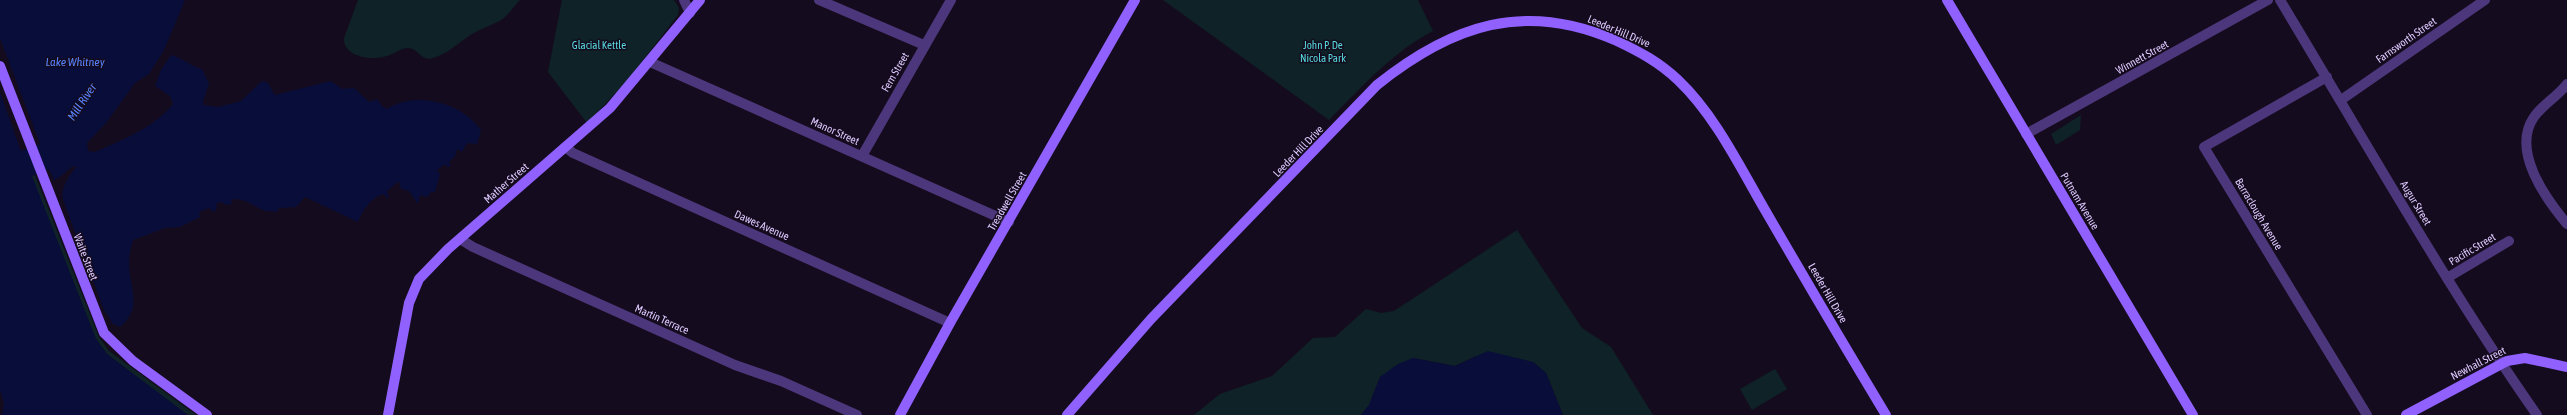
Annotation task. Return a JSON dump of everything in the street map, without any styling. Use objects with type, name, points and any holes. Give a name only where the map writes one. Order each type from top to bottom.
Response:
[{"type":"street","points":[[684,0],[690,13]]},
{"type":"street","name":"Mather Street","points":[[388,415],[413,292],[427,270],[460,239],[610,108],[650,62],[700,0]]},
{"type":"street","points":[[820,0],[924,45]]},
{"type":"street","name":"Fern Street","points":[[862,156],[951,0]]},
{"type":"street","name":"Putnam Avenue","points":[[1947,0],[2193,415]]},
{"type":"street","name":"Winnett Street","points":[[2026,134],[2268,0]]},
{"type":"street","name":"Augur Street","points":[[2280,0],[2447,278],[2501,363],[2537,415]]},
{"type":"street","name":"Farnsworth Street","points":[[2341,100],[2485,0]]},
{"type":"street","name":"Treadwell Street","points":[[900,415],[950,323],[1009,222],[1132,1]]},
{"type":"street","name":"Leeder Hill Drive","points":[[1067,415],[1151,319],[1377,85],[1409,60],[1454,35],[1485,26],[1527,21],[1568,24],[1595,31],[1648,56],[1691,93],[1741,169],[1886,415]]},
{"type":"street","name":"Manor Street","points":[[650,62],[1009,222]]},
{"type":"street","name":"Waite Street","points":[[0,66],[104,333],[127,357],[207,415]]},
{"type":"street","name":"Barraclough Avenue","points":[[2327,77],[2204,147],[2367,415]]},
{"type":"street","points":[[2567,84],[2534,116],[2528,130],[2526,145],[2528,160],[2535,175],[2567,224]]},
{"type":"street","name":"Dawes Avenue","points":[[565,147],[574,153],[950,323]]},
{"type":"street","name":"Martin Terrace","points":[[460,239],[473,247],[735,364],[781,381],[856,415]]},
{"type":"street","name":"Pacific Street","points":[[2447,278],[2509,241]]},
{"type":"street","name":"Newhall Street","points":[[2406,415],[2501,363],[2525,358],[2567,366]]},
{"type":"green space","points":[[358,0],[520,0],[501,20],[473,34],[443,54],[429,59],[409,48],[387,56],[374,58],[360,56],[348,50],[344,38]]},
{"type":"green space","name":"Glacial Kettle","points":[[562,0],[674,0],[679,8],[678,15],[626,82],[587,123],[548,72]]},
{"type":"green space","name":"John P. De Nicola Park","points":[[1163,0],[1418,0],[1433,31],[1390,60],[1329,120]]},
{"type":"green space","points":[[2081,115],[2080,130],[2056,145],[2051,134]]},
{"type":"green space","points":[[35,175],[99,337],[109,351],[196,415],[188,415],[177,408],[107,354],[96,339],[31,176]]},
{"type":"green space","points":[[1517,230],[1582,328],[1611,347],[1653,415],[1563,415],[1546,373],[1533,362],[1476,356],[1455,366],[1413,358],[1380,377],[1369,405],[1361,415],[1194,415],[1220,394],[1272,376],[1313,338],[1335,337],[1366,309],[1381,313],[1394,311]]},
{"type":"green space","points":[[1775,369],[1787,389],[1752,410],[1740,389]]},
{"type":"water","name":"Lake Whitney","points":[[0,0],[185,0],[164,50],[149,74],[135,83],[106,123],[87,143],[88,151],[95,152],[148,126],[157,120],[173,104],[170,96],[155,86],[161,70],[171,55],[202,69],[209,84],[203,101],[204,105],[218,107],[241,101],[262,81],[267,82],[275,95],[331,81],[342,89],[354,88],[369,102],[377,99],[382,106],[387,109],[399,103],[411,100],[438,102],[451,106],[473,121],[481,130],[477,144],[467,143],[462,152],[457,149],[455,156],[449,162],[451,166],[447,167],[445,164],[437,170],[440,174],[435,192],[431,192],[427,197],[420,195],[418,204],[409,191],[401,189],[399,181],[387,191],[389,199],[383,194],[371,201],[362,213],[358,222],[305,197],[296,207],[279,208],[277,212],[264,211],[239,199],[235,199],[231,200],[232,204],[227,205],[221,202],[216,204],[217,208],[214,212],[209,208],[199,212],[200,217],[180,227],[165,228],[133,240],[129,262],[134,297],[132,312],[120,327],[113,324],[104,310],[63,200],[62,195],[64,186],[76,167],[73,166],[62,176],[54,180],[49,169],[32,176],[96,339],[107,354],[188,415],[2,415],[4,403],[0,390],[0,92],[21,151],[40,144],[0,38]]},
{"type":"water","points":[[1488,351],[1533,362],[1546,373],[1563,415],[1361,415],[1369,405],[1380,377],[1398,364],[1413,358],[1455,366]]},
{"type":"water label","name":"Mill River","points":[[82,102]]}]
